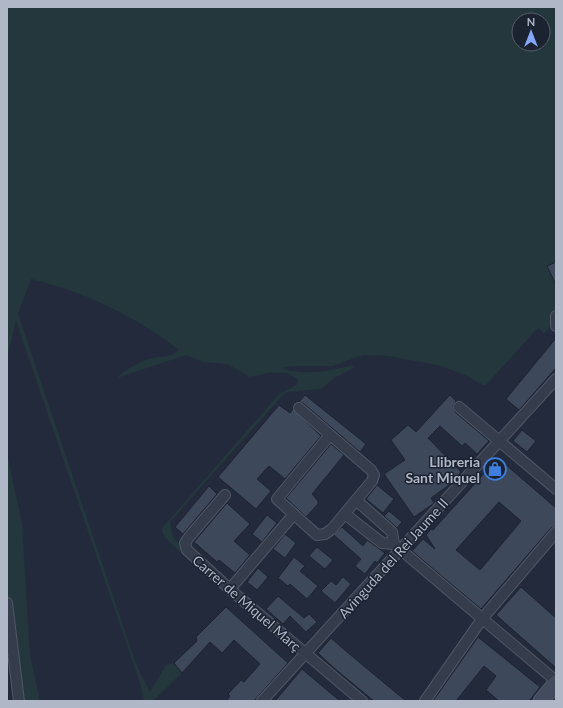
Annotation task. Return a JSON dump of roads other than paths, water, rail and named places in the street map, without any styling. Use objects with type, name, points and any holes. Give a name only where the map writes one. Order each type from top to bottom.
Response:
[{"type":"main road","points":[[541,701],[556,682]]},
{"type":"street","points":[[556,316],[556,326]]},
{"type":"street","name":"Avinguda del Rei Jaume II","points":[[262,701],[305,654],[397,547],[499,441],[556,379]]},
{"type":"street","points":[[459,407],[556,489]]},
{"type":"street","points":[[299,408],[371,470],[374,475],[372,481],[329,532],[322,535],[317,535],[278,502],[278,497],[330,435]]},
{"type":"street","name":"Carrer de Miquel Març","points":[[225,495],[189,537],[185,544],[186,550],[305,654],[362,701]]},
{"type":"street","points":[[356,500],[392,532],[397,547]]},
{"type":"street","points":[[230,589],[294,514]]},
{"type":"street","points":[[345,514],[382,543],[397,547],[556,682]]},
{"type":"street","points":[[425,701],[482,619],[556,532]]},
{"type":"street","points":[[7,603],[19,701]]},
{"type":"place","name":"Llibreria Sant Miquel","points":[[495,469]]}]
